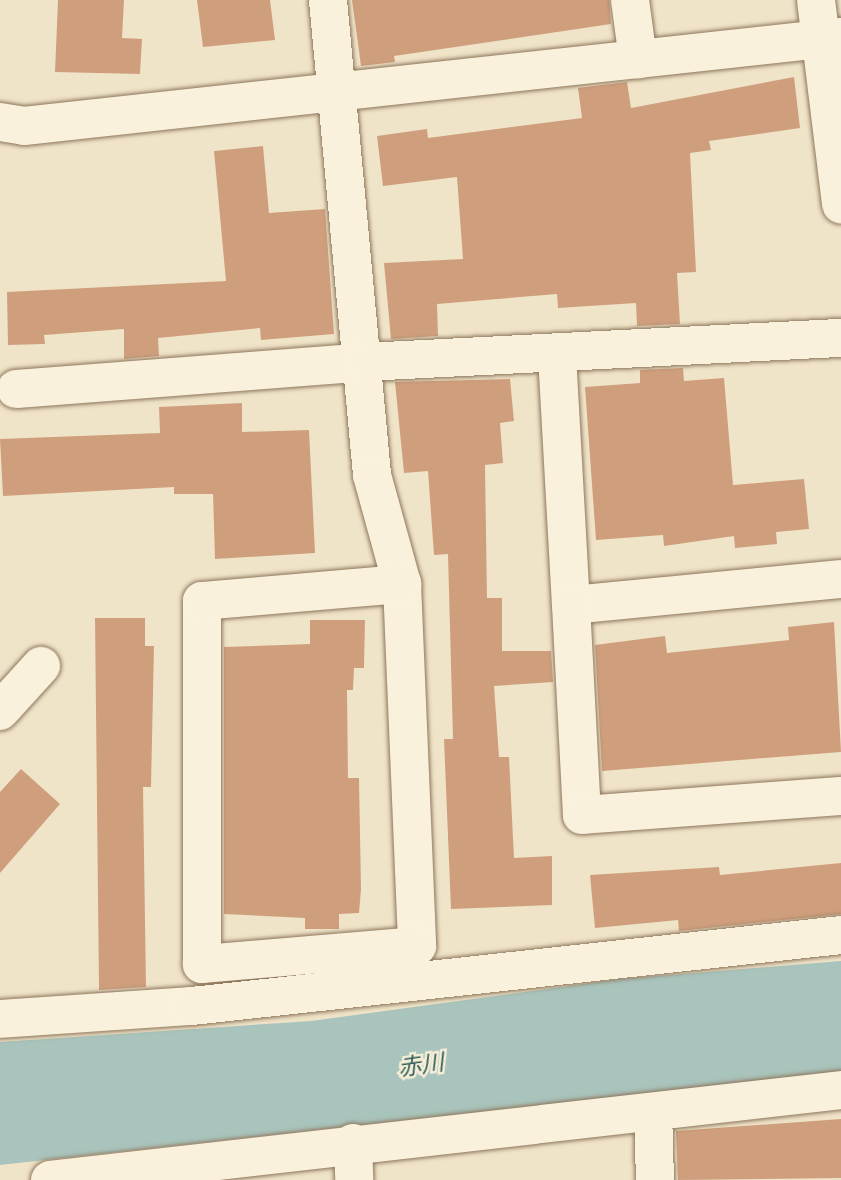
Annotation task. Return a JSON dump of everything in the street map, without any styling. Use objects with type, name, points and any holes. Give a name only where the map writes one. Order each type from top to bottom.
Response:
[{"type":"street","points":[[328,0],[365,362],[372,475],[402,584],[417,946],[202,964],[202,601],[402,584]]},
{"type":"street","points":[[630,0],[638,59]]},
{"type":"street","points":[[816,0],[831,38],[841,204]]},
{"type":"street","points":[[0,122],[24,126],[339,89],[831,38]]},
{"type":"street","points":[[16,389],[365,362],[557,355],[841,338]]},
{"type":"street","points":[[557,355],[582,816],[841,796]]},
{"type":"street","points":[[571,604],[841,579]]},
{"type":"street","points":[[0,710],[41,666]]},
{"type":"street","points":[[0,1018],[192,1006],[841,935]]},
{"type":"street","points":[[52,1180],[354,1162],[653,1112],[841,1090]]},
{"type":"street","points":[[653,1112],[655,1180]]},
{"type":"water","name":"赤川","points":[[841,961],[841,1072],[0,1165],[0,1042],[311,1021],[620,979]]},
{"type":"building","points":[[58,0],[124,0],[122,38],[142,39],[140,74],[55,72]]},
{"type":"building","points":[[197,0],[270,0],[275,40],[203,47]]},
{"type":"building","points":[[352,0],[609,0],[611,24],[394,56],[395,62],[361,66]]},
{"type":"building","points":[[794,77],[800,128],[709,141],[711,150],[690,153],[696,272],[677,273],[680,324],[637,326],[636,303],[558,308],[557,294],[437,304],[438,336],[391,339],[384,263],[463,259],[457,177],[383,186],[377,136],[427,129],[428,138],[582,118],[578,88],[627,82],[631,108]]},
{"type":"building","points":[[263,146],[269,213],[325,209],[334,334],[261,340],[260,328],[158,338],[159,356],[124,359],[124,329],[44,335],[45,344],[8,345],[7,292],[226,281],[214,151]]},
{"type":"building","points":[[683,368],[684,381],[724,378],[733,485],[804,479],[809,529],[776,532],[777,544],[735,548],[734,536],[664,546],[663,535],[596,540],[585,387],[640,383],[640,370]]},
{"type":"building","points":[[510,379],[514,421],[500,423],[503,463],[485,465],[487,598],[502,598],[502,651],[551,651],[553,682],[494,686],[499,757],[509,757],[514,858],[552,856],[552,905],[451,909],[444,739],[453,739],[448,554],[434,555],[428,471],[404,473],[395,382]]},
{"type":"building","points":[[242,403],[242,432],[309,430],[315,553],[215,559],[213,494],[174,494],[174,487],[3,496],[0,439],[160,433],[159,407]]},
{"type":"building","points":[[95,618],[145,618],[145,646],[154,646],[151,787],[143,787],[146,987],[99,990]]},
{"type":"building","points":[[310,620],[365,620],[364,668],[354,668],[353,690],[347,690],[348,778],[359,778],[359,913],[339,914],[339,929],[305,929],[305,918],[224,914],[224,647],[310,644]]},
{"type":"building","points":[[834,622],[841,752],[602,771],[595,645],[665,636],[667,653],[789,640],[788,627]]},
{"type":"building","points":[[21,769],[60,804],[0,873],[0,792]]},
{"type":"building","points":[[841,863],[841,914],[679,931],[678,920],[595,928],[590,875],[719,867],[720,875]]},
{"type":"building","points":[[841,1119],[841,1178],[678,1180],[676,1131]]}]
